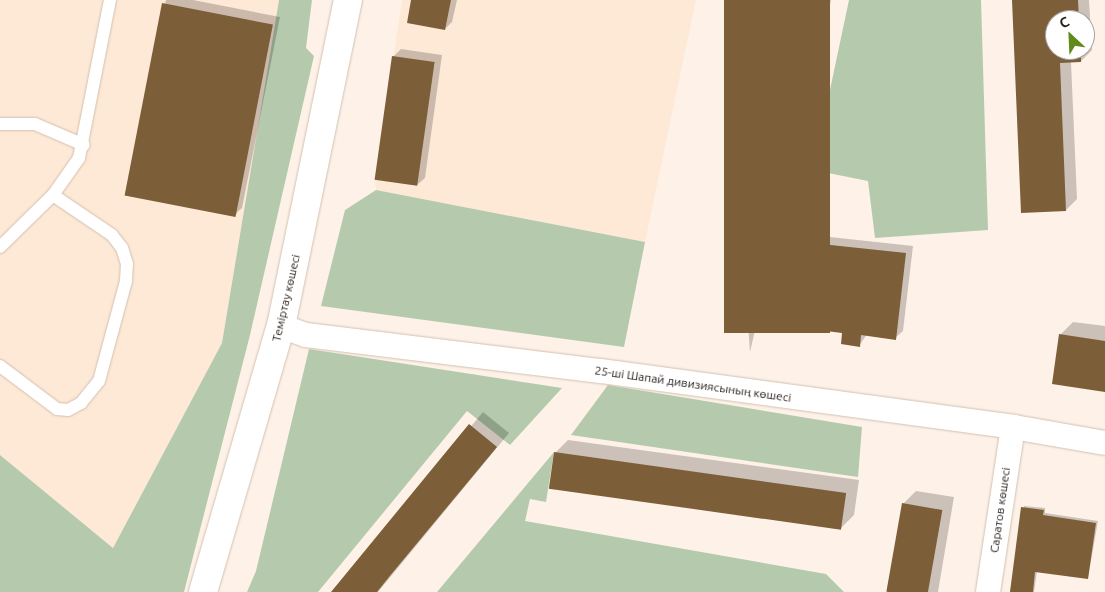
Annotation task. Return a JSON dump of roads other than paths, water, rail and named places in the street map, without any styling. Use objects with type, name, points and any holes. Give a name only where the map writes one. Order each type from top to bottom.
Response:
[{"type":"street","name":"Теміртау көшесі","points":[[203,592],[281,326],[348,0]]},
{"type":"street","name":"25-ші Шапай дивизиясының көшесі","points":[[281,326],[306,335],[1013,427],[1105,443]]},
{"type":"street","name":"Саратов көшесі","points":[[988,592],[1013,427]]},
{"type":"lane","points":[[0,246],[53,195],[72,171],[84,145],[110,0]]},
{"type":"lane","points":[[0,124],[35,124],[84,145]]},
{"type":"lane","points":[[0,366],[57,409],[68,410],[81,403],[99,381],[126,280],[127,264],[122,248],[112,235],[53,195]]}]
